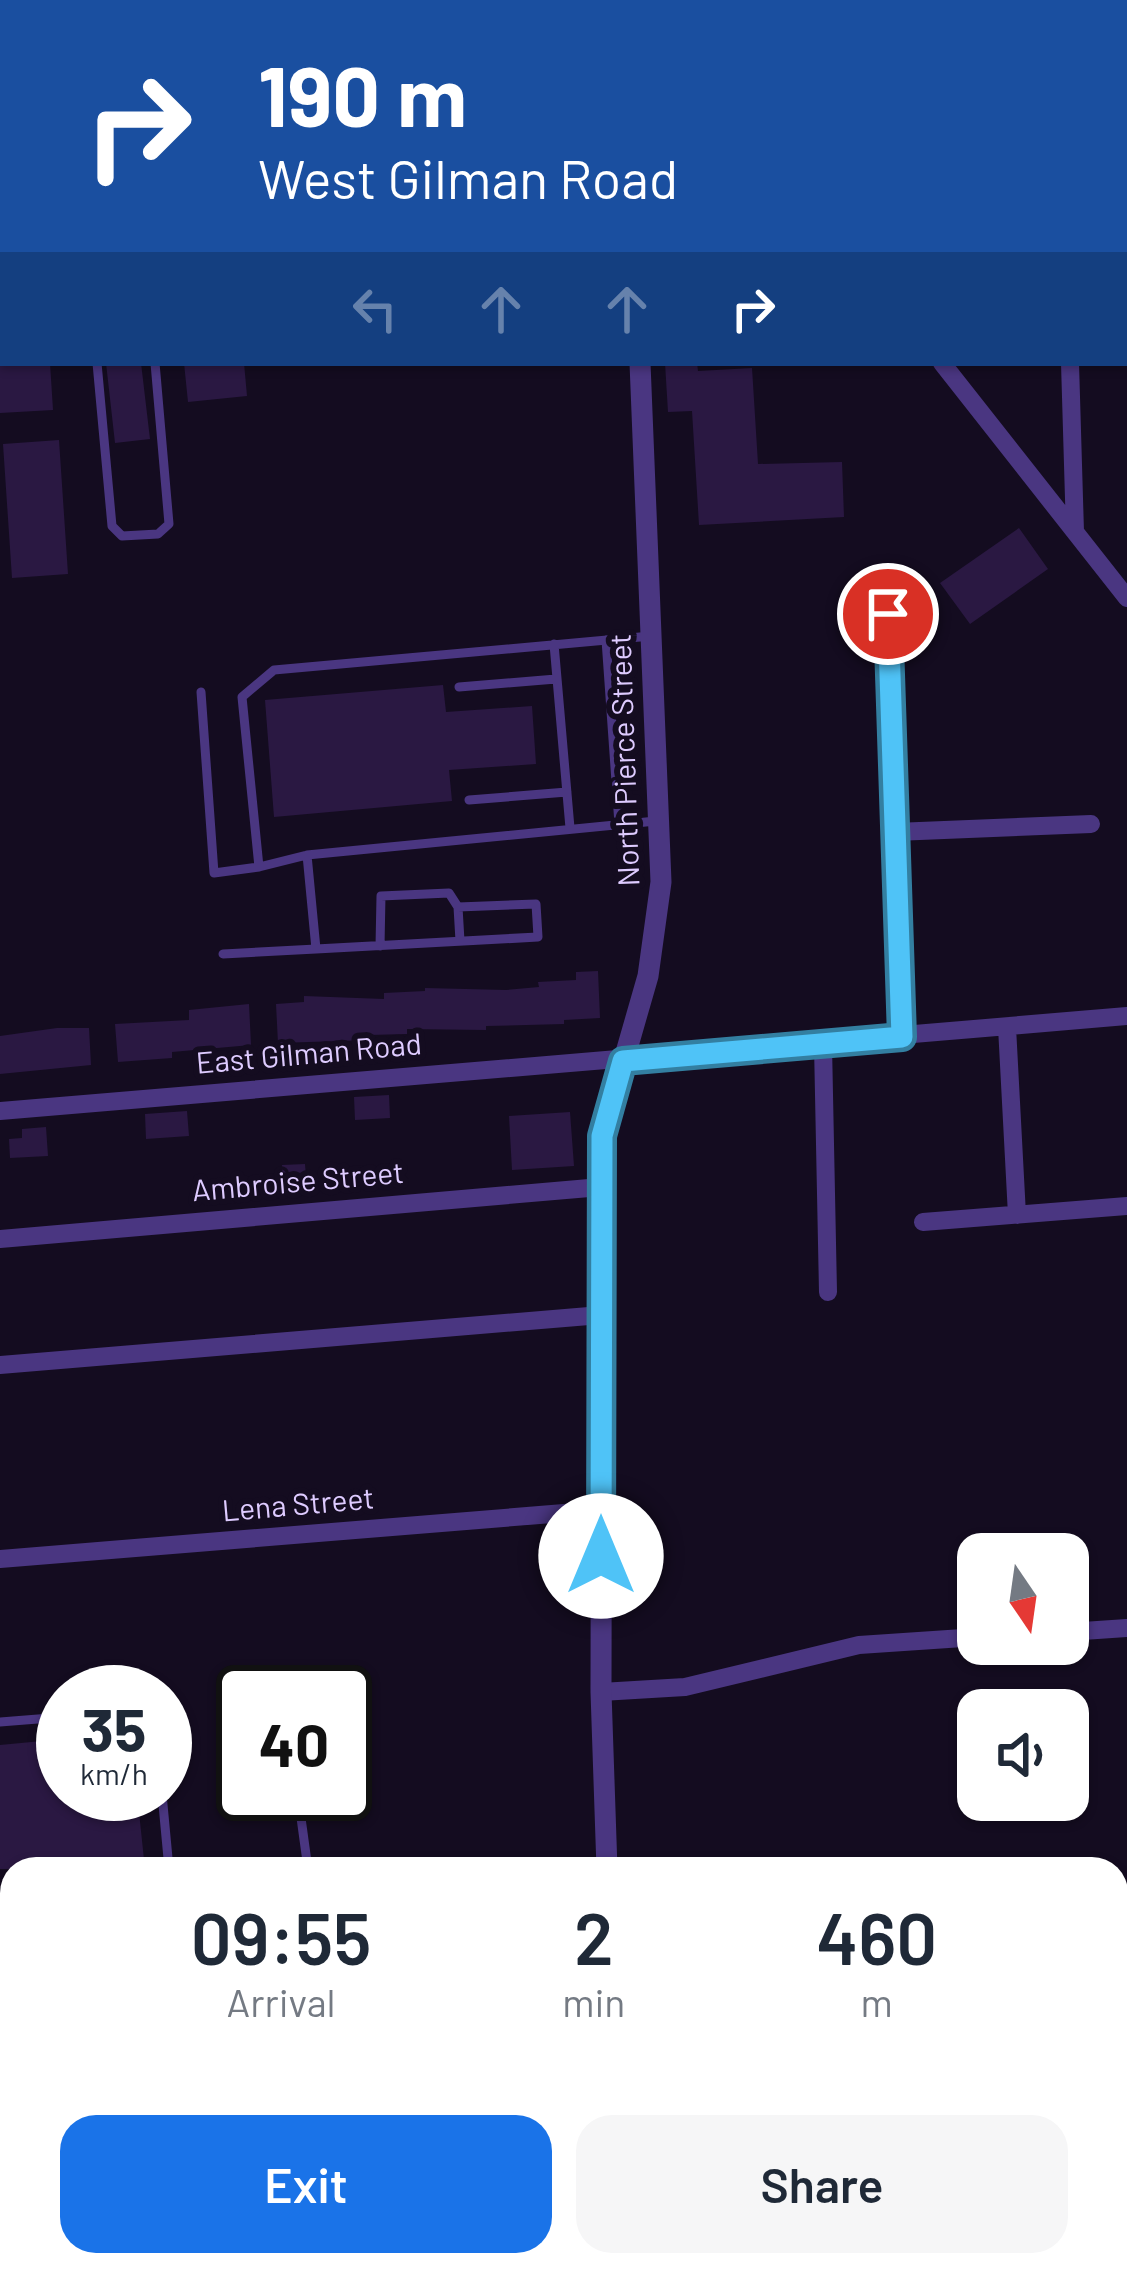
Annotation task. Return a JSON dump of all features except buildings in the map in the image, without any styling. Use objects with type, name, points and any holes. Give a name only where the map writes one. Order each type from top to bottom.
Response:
[{"type":"street","name":"North Pierce Street","points":[[607,1857],[601,1692],[604,1122],[648,976],[662,882],[640,366]]},
{"type":"street","points":[[944,366],[1127,598]]},
{"type":"street","points":[[1070,366],[1075,532]]},
{"type":"street","points":[[888,614],[902,1037]]},
{"type":"street","points":[[895,832],[1091,824]]},
{"type":"street","name":"East Gilman Road","points":[[0,1111],[1127,1016]]},
{"type":"street","points":[[1007,1027],[1017,1215]]},
{"type":"street","points":[[823,1045],[827,1292]]},
{"type":"street","name":"Ambroise Street","points":[[0,1239],[601,1187]]},
{"type":"street","points":[[923,1222],[1127,1206]]},
{"type":"street","points":[[0,1365],[601,1315]]},
{"type":"street","name":"Lena Street","points":[[0,1559],[601,1510]]},
{"type":"street","points":[[1089,1631],[1127,1628]]},
{"type":"street","points":[[601,1692],[685,1687],[859,1645],[957,1638]]},
{"type":"lane","points":[[97,366],[112,526],[122,536],[158,534],[169,524],[155,366]]},
{"type":"lane","points":[[259,867],[242,697],[274,670],[652,636]]},
{"type":"lane","points":[[606,640],[619,824]]},
{"type":"lane","points":[[554,644],[570,828]]},
{"type":"lane","points":[[459,687],[556,680]]},
{"type":"lane","points":[[201,692],[214,873],[307,855],[662,821]]},
{"type":"lane","points":[[469,800],[567,792]]},
{"type":"lane","points":[[307,855],[316,949]]},
{"type":"lane","points":[[380,946],[381,896],[449,893],[458,907],[460,941]]},
{"type":"lane","points":[[223,954],[538,938],[536,904],[458,907]]},
{"type":"lane","points":[[0,1722],[36,1720]]},
{"type":"lane","points":[[165,1821],[168,1857]]},
{"type":"lane","points":[[301,1821],[306,1857]]},
{"type":"route","points":[[601,1556],[602,1136],[623,1061],[902,1037],[888,614]]}]
